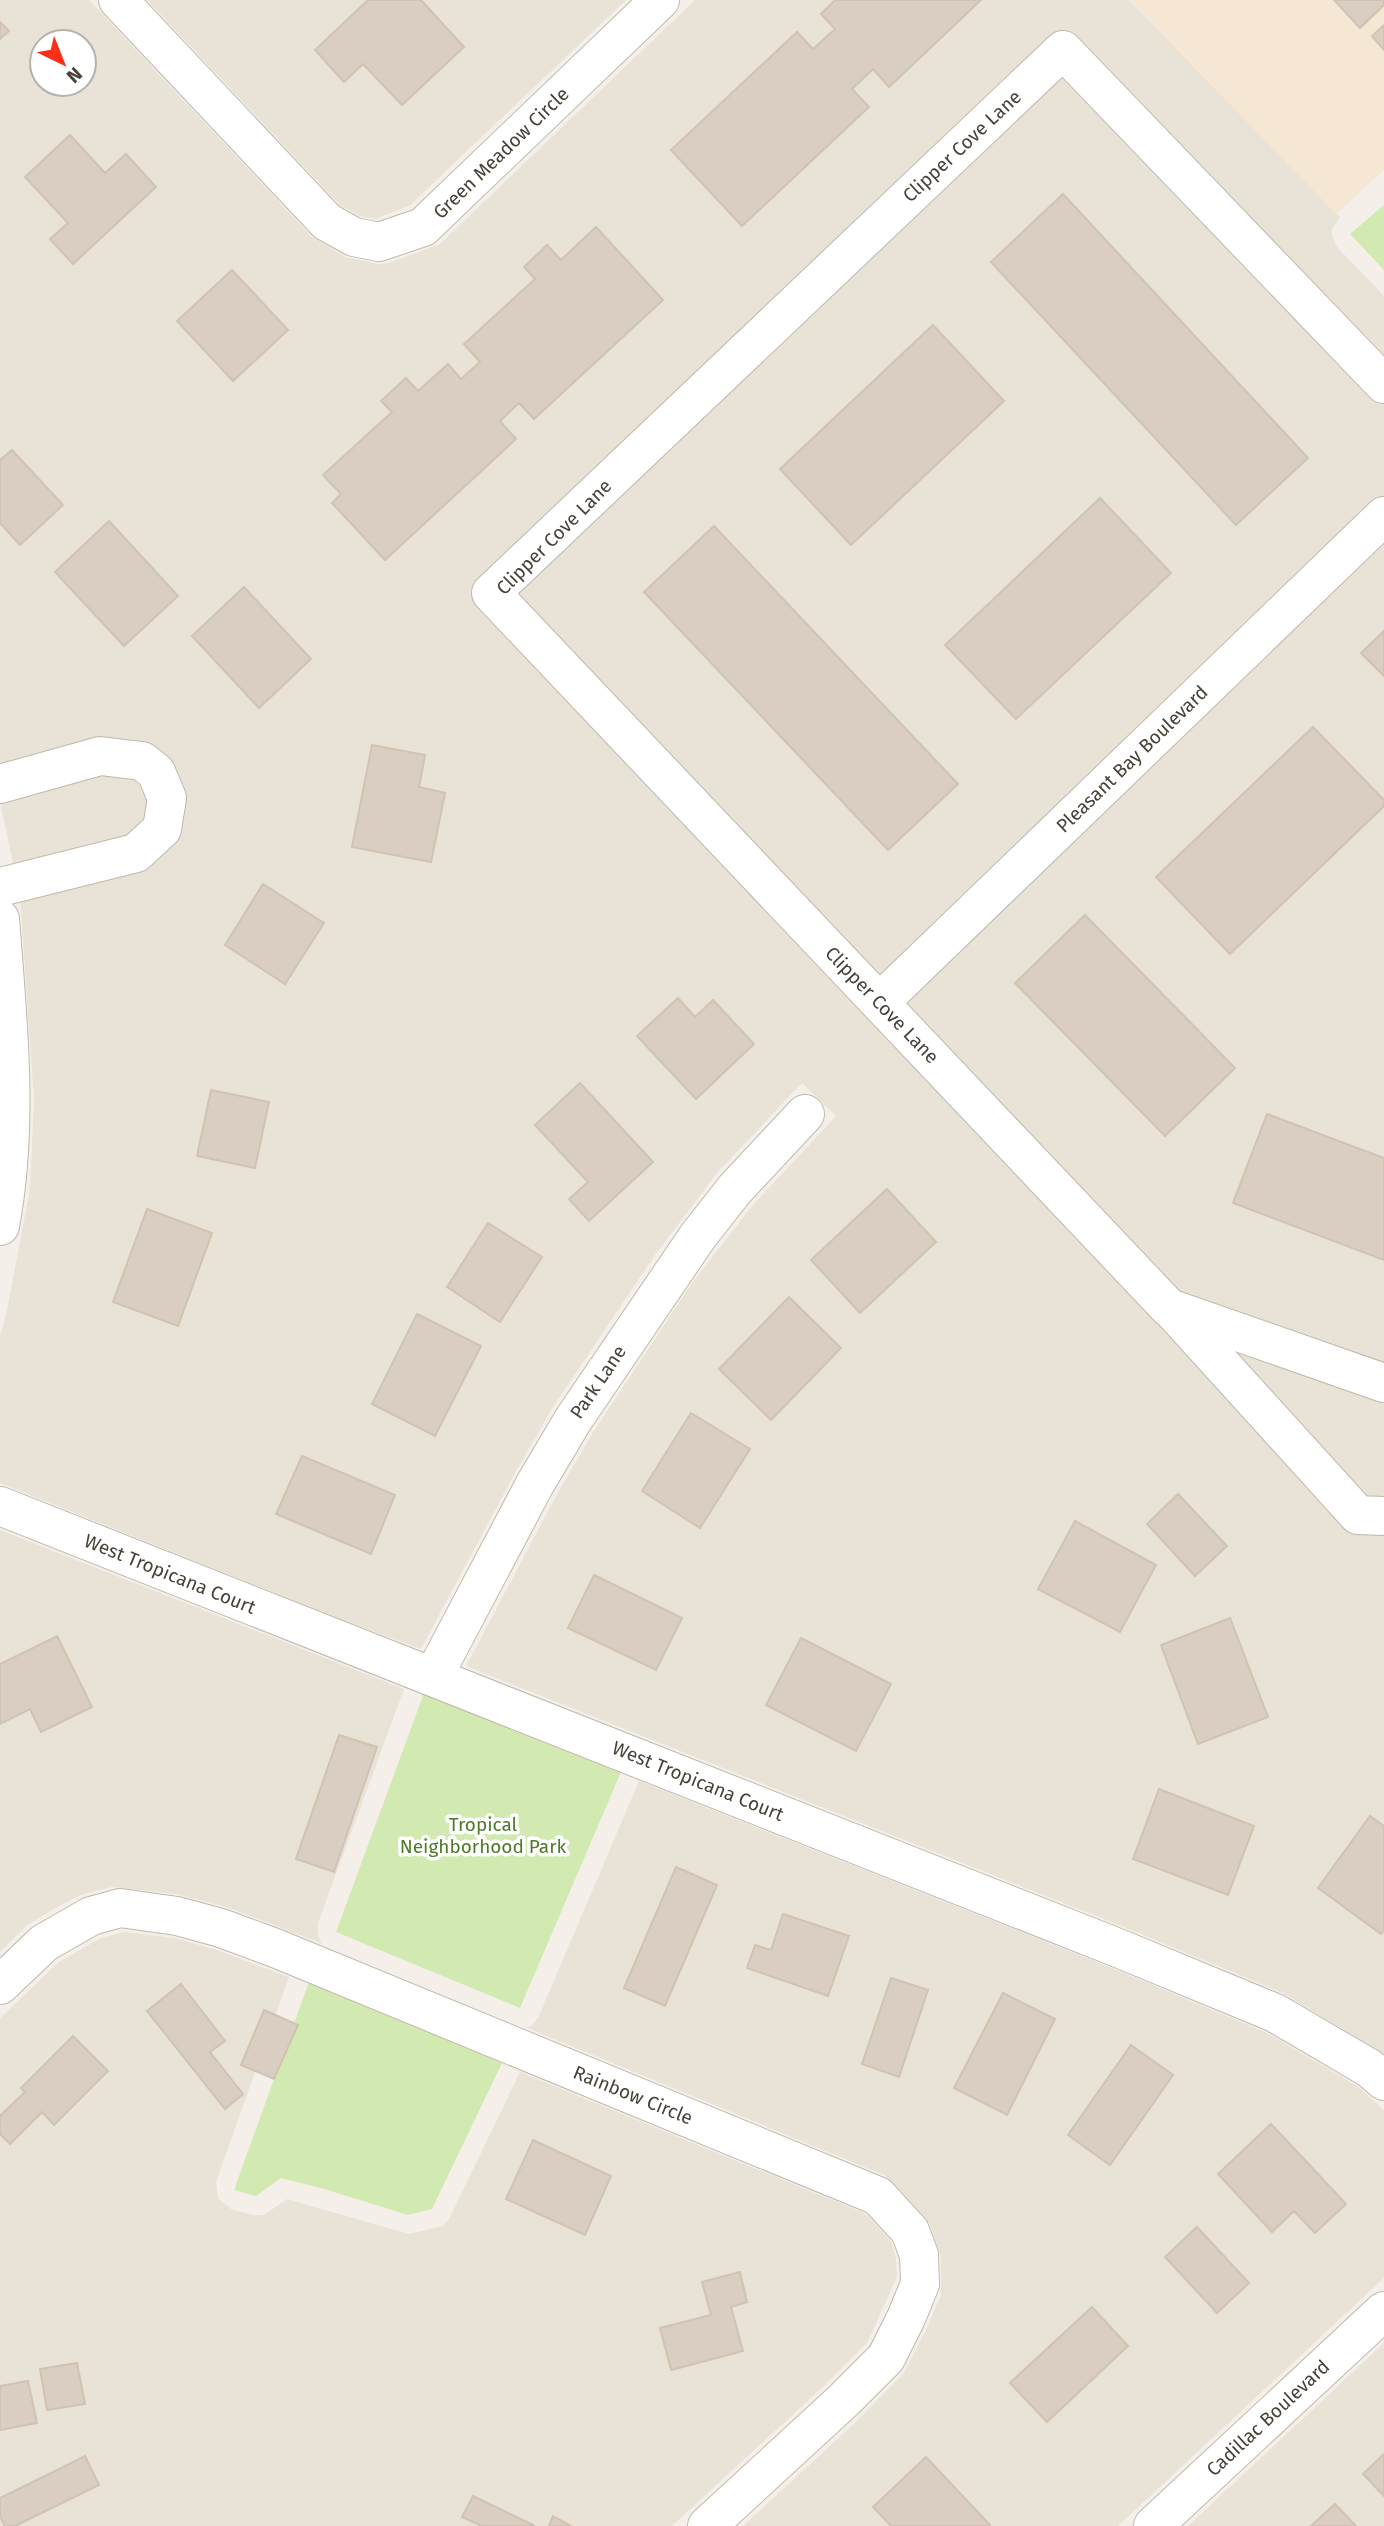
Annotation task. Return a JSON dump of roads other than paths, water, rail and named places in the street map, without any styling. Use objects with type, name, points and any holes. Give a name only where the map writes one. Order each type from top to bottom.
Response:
[{"type":"street","name":"Green Meadow Circle","points":[[118,0],[327,222],[354,237],[379,242],[424,227],[660,0]]},
{"type":"street","name":"Clipper Cove Lane","points":[[1384,384],[1063,50],[491,593],[1170,1308],[1384,1382]]},
{"type":"street","name":"Pleasant Bay Boulevard","points":[[880,1002],[1384,516]]},
{"type":"street","points":[[0,784],[100,756],[142,761],[156,772],[167,798],[162,829],[136,853],[0,887]]},
{"type":"street","points":[[0,919],[12,1099],[8,1183],[0,1226]]},
{"type":"street","name":"Park Lane","points":[[433,1677],[536,1483],[573,1420],[698,1236],[735,1189],[805,1114]]},
{"type":"street","points":[[1170,1308],[1358,1514],[1384,1516]]},
{"type":"street","name":"West Tropicana Court","points":[[0,1506],[1081,1933],[1275,2013],[1368,2068],[1384,2081]]},
{"type":"street","name":"Rainbow Circle","points":[[0,1985],[44,1943],[91,1916],[120,1909],[177,1916],[221,1928],[275,1948],[878,2196],[910,2231],[919,2255],[920,2284],[886,2358],[707,2526]]},
{"type":"street","name":"Cadillac Boulevard","points":[[1153,2526],[1384,2311]]},
{"type":"park label","name":"Tropical Neighborhood Park","points":[[483,1835]]}]
